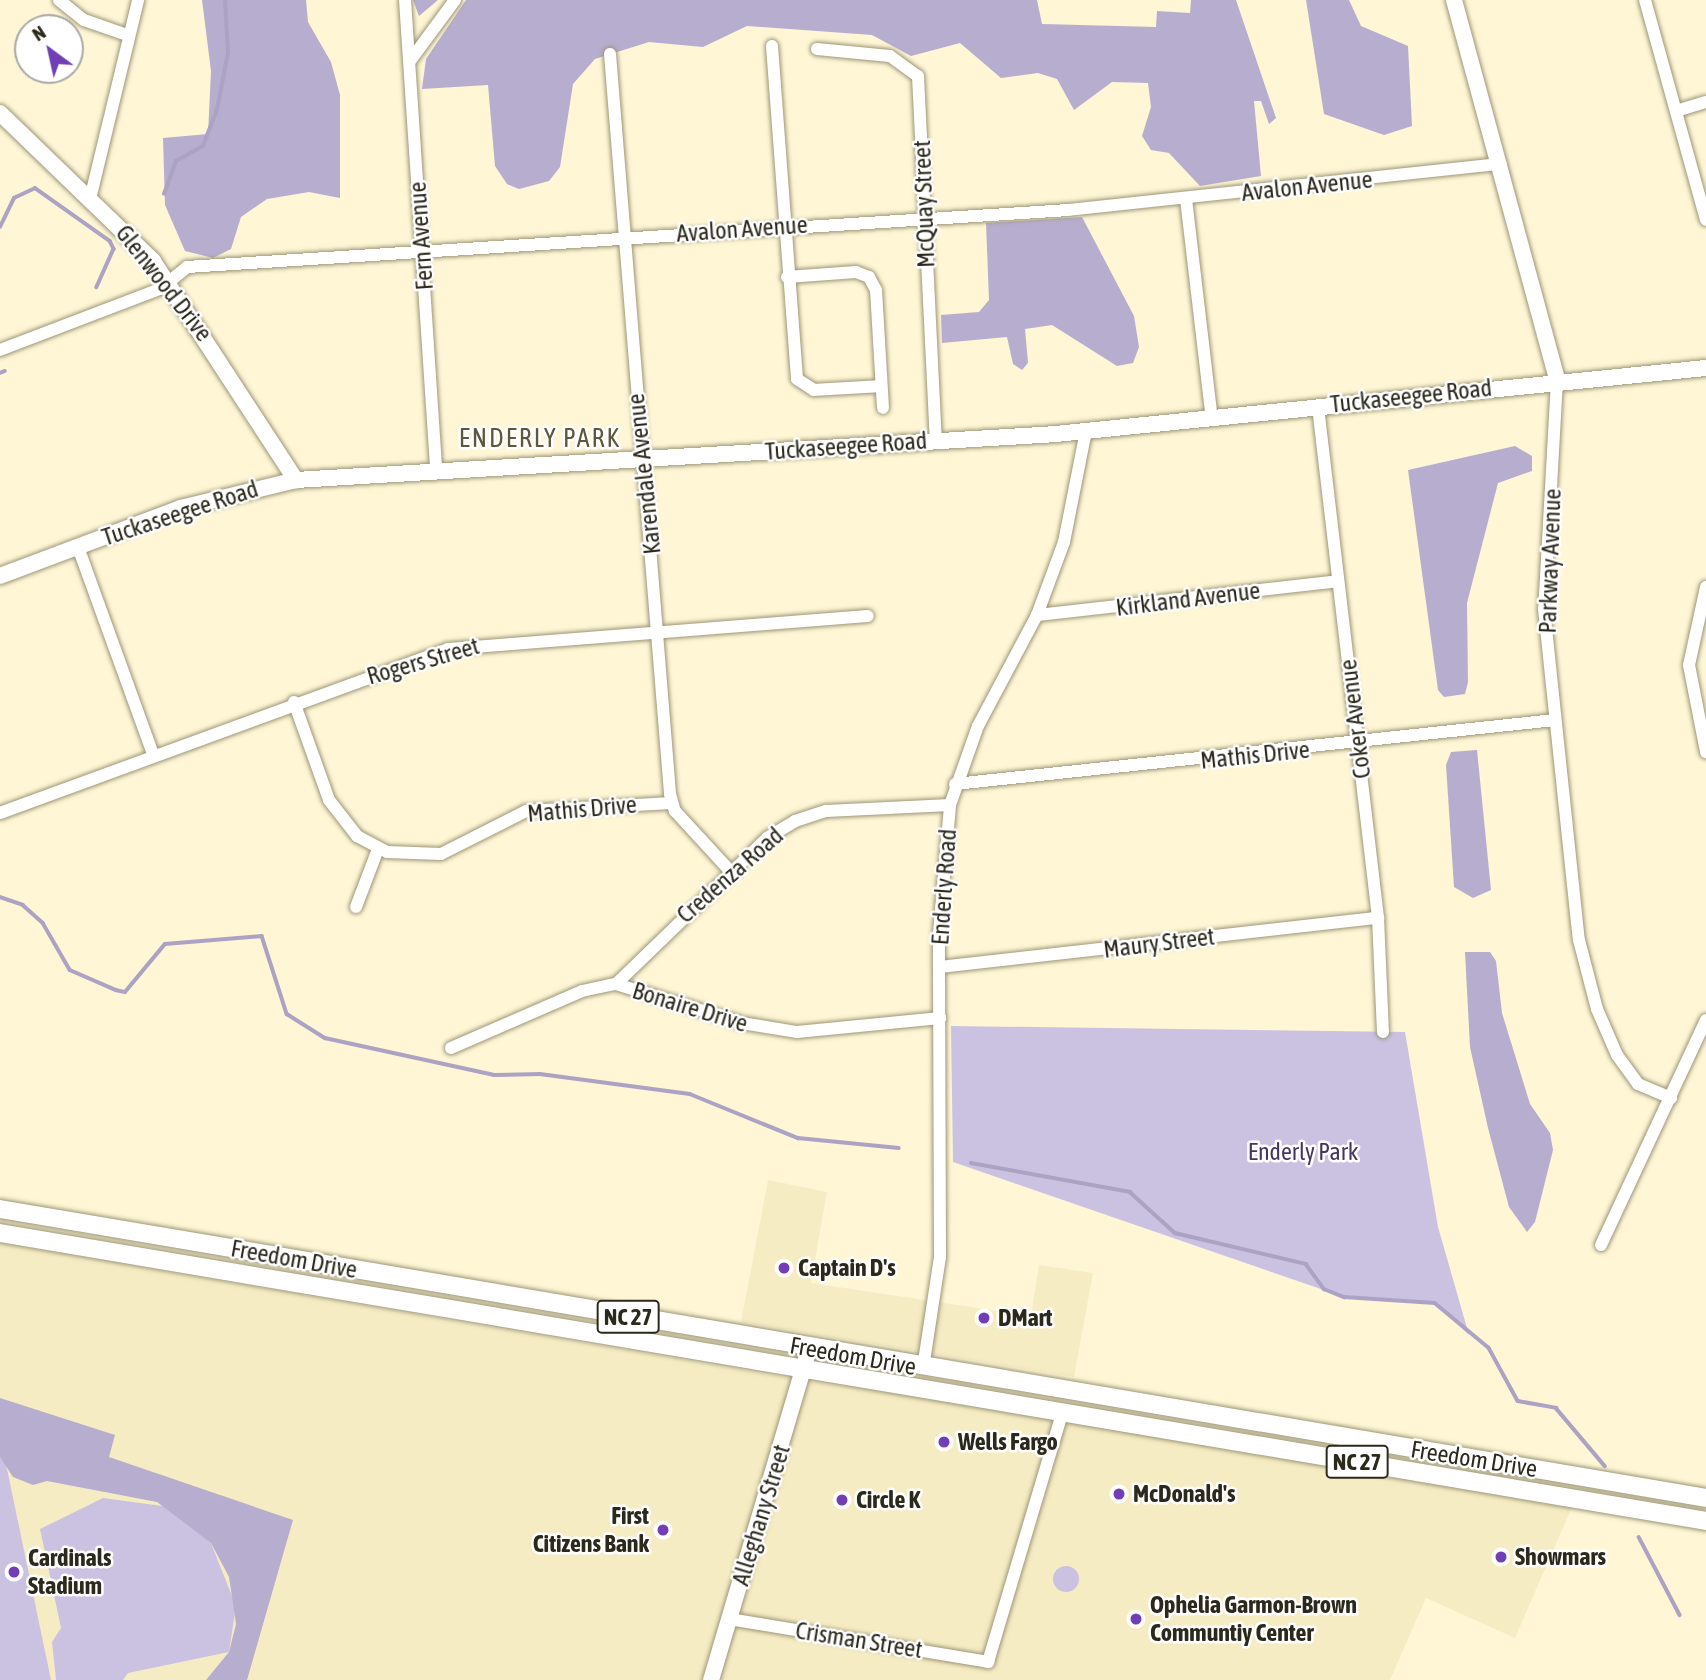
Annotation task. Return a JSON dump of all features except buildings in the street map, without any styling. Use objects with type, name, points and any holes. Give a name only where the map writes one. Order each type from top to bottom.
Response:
[{"type":"main road","name":"Parkway Avenue","points":[[1454,0],[1501,164],[1557,380]]},
{"type":"main road","name":"Glenwood Drive","points":[[0,113],[91,195],[169,282],[296,480]]},
{"type":"main road","name":"Tuckaseegee Road","points":[[0,576],[220,495],[296,480],[1086,431],[1557,380],[1706,368]]},
{"type":"main road","name":"Freedom Drive","points":[[0,1209],[809,1349],[1706,1498]]},
{"type":"main road","name":"Freedom Drive","points":[[0,1233],[1706,1521]]},
{"type":"main road","points":[[373,1296],[378,1274]]},
{"type":"main road","name":"Alleghany Street","points":[[711,1680],[809,1349]]},
{"type":"main road","points":[[1062,1413],[1074,1401],[1149,1414],[1180,1411]]},
{"type":"main road","points":[[1383,1466],[1411,1461],[1458,1468],[1467,1458]]},
{"type":"street","points":[[59,0],[84,20],[127,35]]},
{"type":"street","points":[[91,195],[127,35],[138,0]]},
{"type":"street","name":"Fern Avenue","points":[[405,0],[436,471]]},
{"type":"street","points":[[410,61],[455,0]]},
{"type":"street","points":[[1645,0],[1706,220]]},
{"type":"street","points":[[772,46],[783,227],[802,385],[814,390],[881,386]]},
{"type":"street","name":"McQuay Street","points":[[817,49],[890,56],[913,67],[925,218],[936,440]]},
{"type":"street","name":"Karendale Avenue","points":[[610,54],[641,458],[659,630],[672,803]]},
{"type":"street","points":[[1676,111],[1706,102]]},
{"type":"street","name":"Avalon Avenue","points":[[0,350],[169,282],[187,267],[1186,199],[1501,164]]},
{"type":"street","points":[[1186,199],[1212,419]]},
{"type":"street","points":[[788,277],[856,272],[869,277],[876,290],[883,408]]},
{"type":"street","name":"Parkway Avenue","points":[[1557,380],[1544,609],[1579,940],[1597,1009],[1632,1078],[1671,1098]]},
{"type":"street","name":"Coker Avenue","points":[[1318,407],[1378,918],[1383,1032]]},
{"type":"street","name":"Enderly Road","points":[[923,1368],[940,1257],[939,967],[950,806],[955,784],[1037,615],[1077,498],[1086,431]]},
{"type":"street","points":[[78,547],[153,754]]},
{"type":"street","name":"Kirkland Avenue","points":[[1037,615],[1338,581]]},
{"type":"street","points":[[1706,587],[1689,666],[1706,752]]},
{"type":"street","name":"Rogers Street","points":[[0,813],[294,702],[469,645],[868,616]]},
{"type":"street","name":"Mathis Drive","points":[[294,702],[329,800],[345,824],[378,849],[430,856],[526,811],[672,803]]},
{"type":"street","name":"Mathis Drive","points":[[955,784],[1555,720]]},
{"type":"street","points":[[672,803],[731,872]]},
{"type":"street","name":"Credenza Road","points":[[615,984],[768,838],[809,815],[950,806]]},
{"type":"street","points":[[356,907],[378,849]]},
{"type":"street","name":"Maury Street","points":[[939,967],[1378,918]]},
{"type":"street","name":"Bonaire Drive","points":[[451,1048],[582,991],[615,984],[742,1023],[797,1032],[940,1018]]},
{"type":"street","points":[[1601,1245],[1706,1020]]},
{"type":"street","name":"Crisman Street","points":[[729,1619],[988,1662],[1062,1413]]},
{"type":"shaded area","points":[[202,0],[306,0],[308,22],[331,62],[340,95],[340,198],[309,192],[267,199],[241,217],[231,249],[213,258],[185,251],[165,205],[163,138],[208,134],[211,71]]},
{"type":"shaded area","points":[[413,0],[438,0],[419,16]]},
{"type":"shaded area","points":[[466,0],[1037,0],[1042,24],[1156,27],[1157,11],[1190,13],[1191,0],[1236,0],[1276,118],[1269,124],[1261,101],[1254,101],[1261,176],[1200,186],[1169,153],[1151,150],[1142,136],[1151,107],[1148,83],[1112,82],[1074,110],[1057,79],[1038,73],[1001,78],[960,43],[911,56],[872,35],[747,26],[703,47],[649,42],[595,59],[573,84],[560,167],[549,181],[519,189],[507,184],[495,166],[488,85],[422,89],[426,59]]},
{"type":"shaded area","points":[[1306,0],[1349,0],[1361,26],[1408,46],[1412,126],[1384,135],[1324,114]]},
{"type":"shaded area","points":[[1082,217],[1134,316],[1139,347],[1133,363],[1117,366],[1052,325],[1025,329],[1028,363],[1022,370],[1013,364],[1007,337],[942,343],[941,315],[979,312],[989,300],[986,223]]},
{"type":"shaded area","points":[[1515,446],[1532,456],[1532,471],[1498,483],[1467,603],[1468,682],[1465,694],[1444,697],[1438,690],[1408,470]]},
{"type":"shaded area","points":[[1477,750],[1491,890],[1473,898],[1454,887],[1446,765],[1451,752]]},
{"type":"shaded area","points":[[1465,952],[1490,952],[1496,961],[1502,1013],[1530,1104],[1550,1133],[1553,1150],[1535,1222],[1527,1232],[1509,1207],[1470,1047]]},
{"type":"shaded area","points":[[768,1180],[827,1192],[811,1283],[1031,1316],[1039,1265],[1093,1273],[1074,1377],[741,1322]]},
{"type":"shaded area","points":[[0,1243],[799,1380],[708,1680],[0,1680]]},
{"type":"shaded area","points":[[804,1381],[1059,1415],[1573,1505],[1515,1638],[1426,1598],[1390,1680],[714,1680]]},
{"type":"shaded area","points":[[0,1398],[115,1435],[109,1457],[293,1520],[247,1680],[206,1680],[229,1652],[236,1624],[229,1577],[211,1543],[157,1502],[47,1481],[33,1485],[13,1477],[0,1457]]},
{"type":"green space","name":"Enderly Park","points":[[951,1026],[1405,1032],[1438,1227],[1469,1335],[1435,1303],[1344,1297],[953,1162]]},
{"type":"green space","name":"Cardinals Stadium","points":[[0,1457],[6,1464],[51,1680],[0,1680]]},
{"type":"green space","points":[[103,1498],[170,1507],[211,1543],[236,1606],[229,1652],[128,1673],[123,1680],[56,1680],[52,1642],[61,1628],[40,1529]]},
{"type":"green space","points":[[1066,1566],[1075,1570],[1079,1579],[1075,1588],[1066,1592],[1057,1588],[1053,1579],[1057,1570]]},
{"type":"waterway","points":[[164,194],[176,161],[203,146],[217,110],[228,53],[225,0]]},
{"type":"waterway","points":[[0,227],[14,198],[35,188],[110,241],[114,249],[97,287]]},
{"type":"waterway","points":[[0,373],[5,371]]},
{"type":"waterway","points":[[0,897],[23,905],[43,923],[70,970],[116,990],[125,992],[165,944],[262,936],[287,1014],[325,1038],[494,1075],[540,1074],[690,1094],[798,1138],[899,1148]]},
{"type":"waterway","points":[[971,1163],[1130,1192],[1175,1233],[1306,1264],[1324,1289],[1344,1297],[1435,1303],[1489,1348],[1518,1401],[1556,1408],[1605,1466]]},
{"type":"waterway","points":[[1639,1537],[1680,1615]]},
{"type":"place","name":"Captain D's","points":[[784,1268]]},
{"type":"place","name":"DMart","points":[[984,1318]]},
{"type":"place","name":"Wells Fargo","points":[[944,1442]]},
{"type":"place","name":"McDonald's","points":[[1119,1494]]},
{"type":"place","name":"Circle K","points":[[842,1500]]},
{"type":"place","name":"First Citizens Bank","points":[[663,1530]]},
{"type":"place","name":"Showmars","points":[[1501,1557]]},
{"type":"place","name":"Cardinals Stadium","points":[[14,1572]]},
{"type":"place","name":"Ophelia Garmon-Brown Communtiy Center","points":[[1136,1619]]},
{"type":"district","name":"ENDERLY PARK","points":[[540,439]]}]
